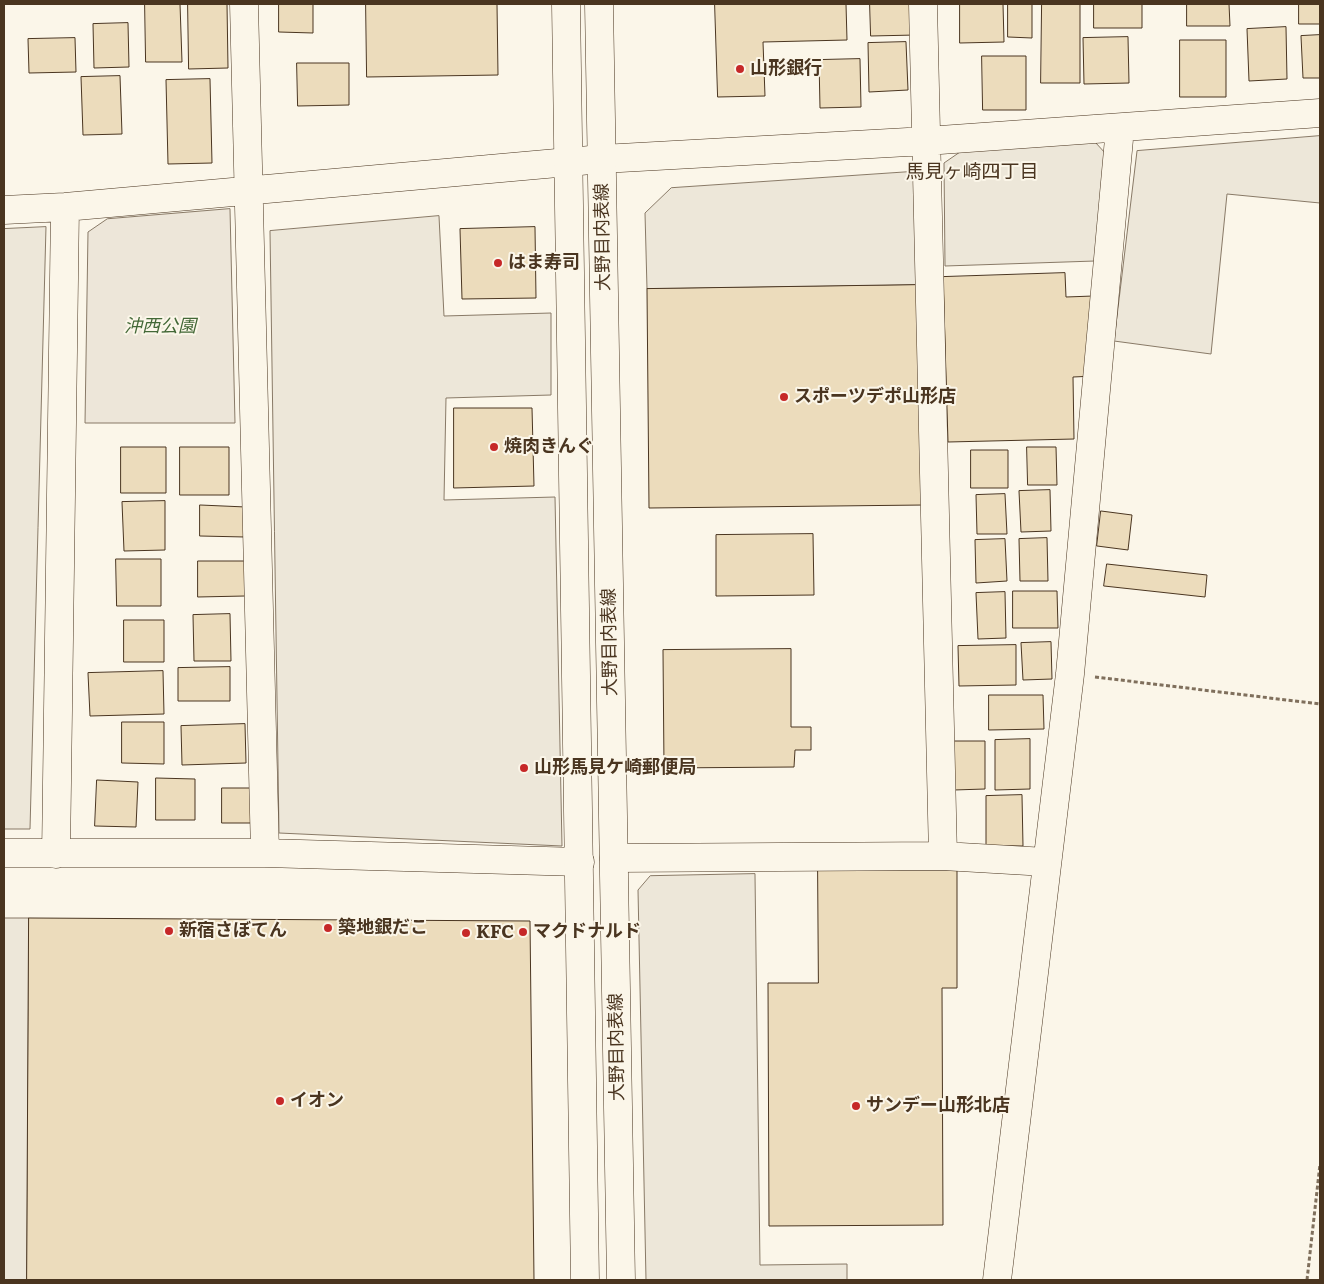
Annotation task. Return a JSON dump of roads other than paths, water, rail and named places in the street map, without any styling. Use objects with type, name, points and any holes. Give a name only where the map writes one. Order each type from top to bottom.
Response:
[{"type":"street","points":[[244,4],[265,854]]},
{"type":"street","name":"大野目内表線","points":[[566,4],[585,1280]]},
{"type":"street","name":"大野目内表線","points":[[599,4],[621,1280]]},
{"type":"street","points":[[923,4],[943,856]]},
{"type":"street","points":[[4,210],[65,207],[602,160],[926,141],[1320,113]]},
{"type":"street","points":[[997,1280],[1070,674],[1120,128]]},
{"type":"street","points":[[56,854],[65,207]]},
{"type":"street","points":[[4,853],[265,854],[580,862]]},
{"type":"street","points":[[614,858],[943,856],[1046,862]]},
{"type":"place","name":"山形銀行","points":[[740,69]]},
{"type":"place","name":"はま寿司","points":[[498,263]]},
{"type":"place","name":"スポーツデポ山形店","points":[[784,397]]},
{"type":"place","name":"焼肉きんぐ","points":[[494,447]]},
{"type":"place","name":"山形馬見ケ崎郵便局","points":[[524,768]]},
{"type":"place","name":"築地銀だこ","points":[[328,928]]},
{"type":"place","name":"新宿さぼてん","points":[[169,931]]},
{"type":"place","name":"マクドナルド","points":[[523,932]]},
{"type":"place","name":"KFC","points":[[466,933]]},
{"type":"place","name":"イオン","points":[[280,1101]]},
{"type":"place","name":"サンデー山形北店","points":[[856,1106]]},
{"type":"district","name":"馬見ヶ崎四丁目","points":[[972,172]]},
{"type":"park label","name":"沖西公園","points":[[160,327]]}]
